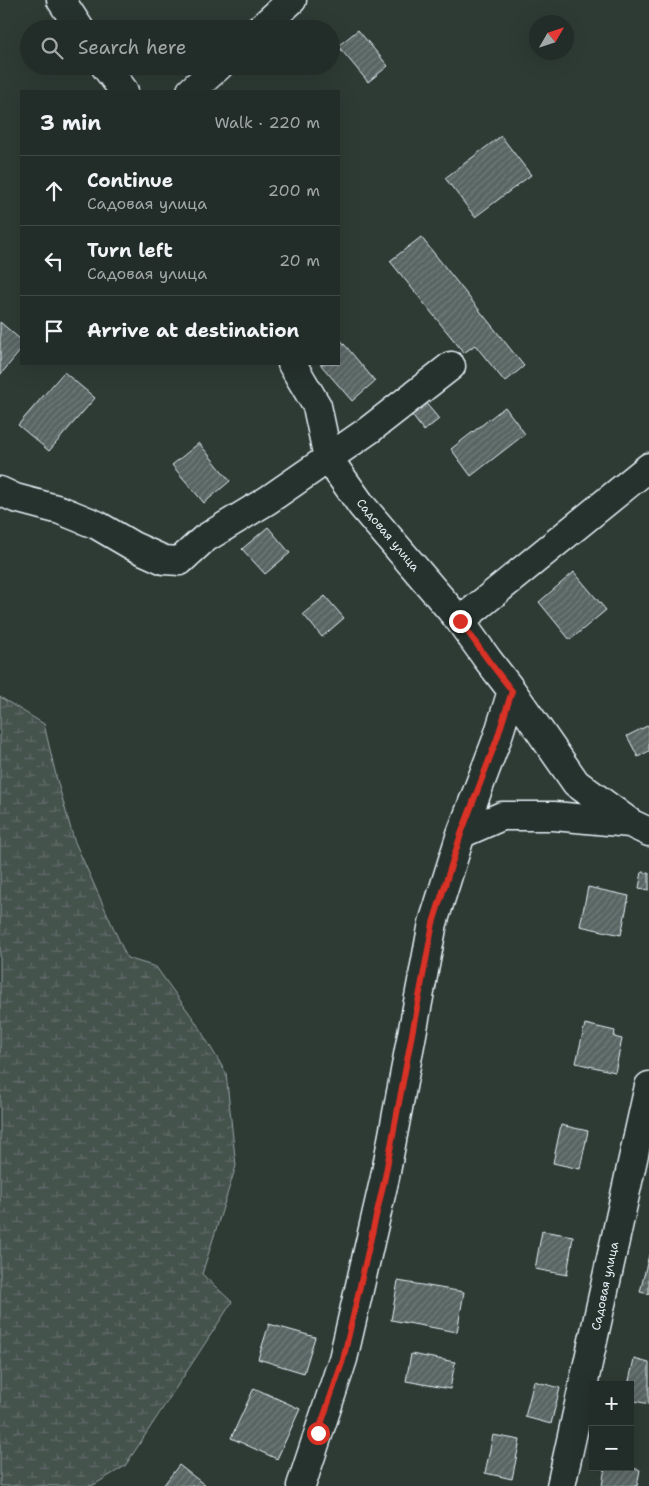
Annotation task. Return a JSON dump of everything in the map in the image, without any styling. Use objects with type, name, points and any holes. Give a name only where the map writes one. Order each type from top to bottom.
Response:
[{"type":"street","points":[[61,0],[74,20]]},
{"type":"street","points":[[270,20],[292,0]]},
{"type":"street","points":[[112,75],[123,90]]},
{"type":"street","points":[[192,90],[209,75]]},
{"type":"street","name":"Садовая улица","points":[[293,365],[317,406],[328,458],[362,506],[460,621],[512,691],[576,783],[640,828]]},
{"type":"street","points":[[0,492],[60,510],[97,525],[133,546],[164,560],[180,561],[204,539],[268,500],[368,430],[451,366]]},
{"type":"street","points":[[460,621],[649,467]]},
{"type":"street","points":[[301,1486],[343,1360],[385,1177],[433,923],[461,834],[497,739],[512,691]]},
{"type":"street","name":"Садовая улица","points":[[461,834],[502,816],[554,816],[640,828]]},
{"type":"street","name":"Садовая улица","points":[[560,1486],[649,1086]]},
{"type":"green space","points":[[0,697],[44,724],[74,840],[127,958],[156,967],[195,1021],[226,1073],[236,1166],[202,1274],[232,1302],[125,1466],[92,1486],[0,1486]]},
{"type":"building","points":[[358,30],[388,66],[368,82],[340,48],[340,44]]},
{"type":"building","points":[[501,136],[531,175],[475,217],[445,178]]},
{"type":"building","points":[[421,237],[524,366],[505,382],[475,345],[464,353],[390,261]]},
{"type":"building","points":[[0,322],[20,339],[20,351],[0,375]]},
{"type":"building","points":[[340,339],[375,381],[352,401],[321,365],[340,365]]},
{"type":"building","points":[[64,372],[95,398],[49,451],[18,425]]},
{"type":"building","points":[[415,390],[439,419],[424,431],[401,401]]},
{"type":"building","points":[[505,407],[525,434],[471,476],[451,449]]},
{"type":"building","points":[[199,443],[230,481],[204,503],[172,465]]},
{"type":"building","points":[[268,527],[290,553],[265,574],[242,549]]},
{"type":"building","points":[[574,572],[606,610],[570,640],[539,602]]},
{"type":"building","points":[[325,596],[344,618],[322,637],[303,614]]},
{"type":"building","points":[[649,725],[649,751],[638,757],[627,736]]},
{"type":"building","points":[[642,872],[649,873],[649,890],[639,888]]},
{"type":"building","points":[[588,887],[629,896],[621,935],[580,926]]},
{"type":"building","points":[[585,1024],[615,1031],[614,1037],[622,1039],[615,1072],[576,1063]]},
{"type":"building","points":[[561,1125],[588,1131],[580,1169],[553,1163]]},
{"type":"building","points":[[542,1231],[573,1236],[567,1275],[535,1269]]},
{"type":"building","points":[[649,1255],[649,1294],[640,1292]]},
{"type":"building","points":[[398,1281],[464,1292],[457,1332],[391,1320]]},
{"type":"building","points":[[269,1324],[315,1337],[304,1373],[258,1359]]},
{"type":"building","points":[[411,1354],[455,1362],[450,1389],[406,1381]]},
{"type":"building","points":[[634,1359],[649,1363],[649,1404],[634,1401],[634,1381],[629,1381]]},
{"type":"building","points":[[534,1381],[560,1388],[551,1424],[525,1417]]},
{"type":"building","points":[[254,1388],[300,1409],[277,1459],[231,1438]]},
{"type":"building","points":[[493,1435],[520,1440],[512,1479],[485,1473]]},
{"type":"building","points":[[179,1465],[206,1486],[163,1486]]},
{"type":"building","points":[[634,1468],[640,1470],[637,1486],[602,1486],[604,1471],[634,1471]]},
{"type":"route","points":[[318,1433],[343,1360],[385,1177],[433,923],[461,834],[497,739],[512,691],[460,621]]}]
